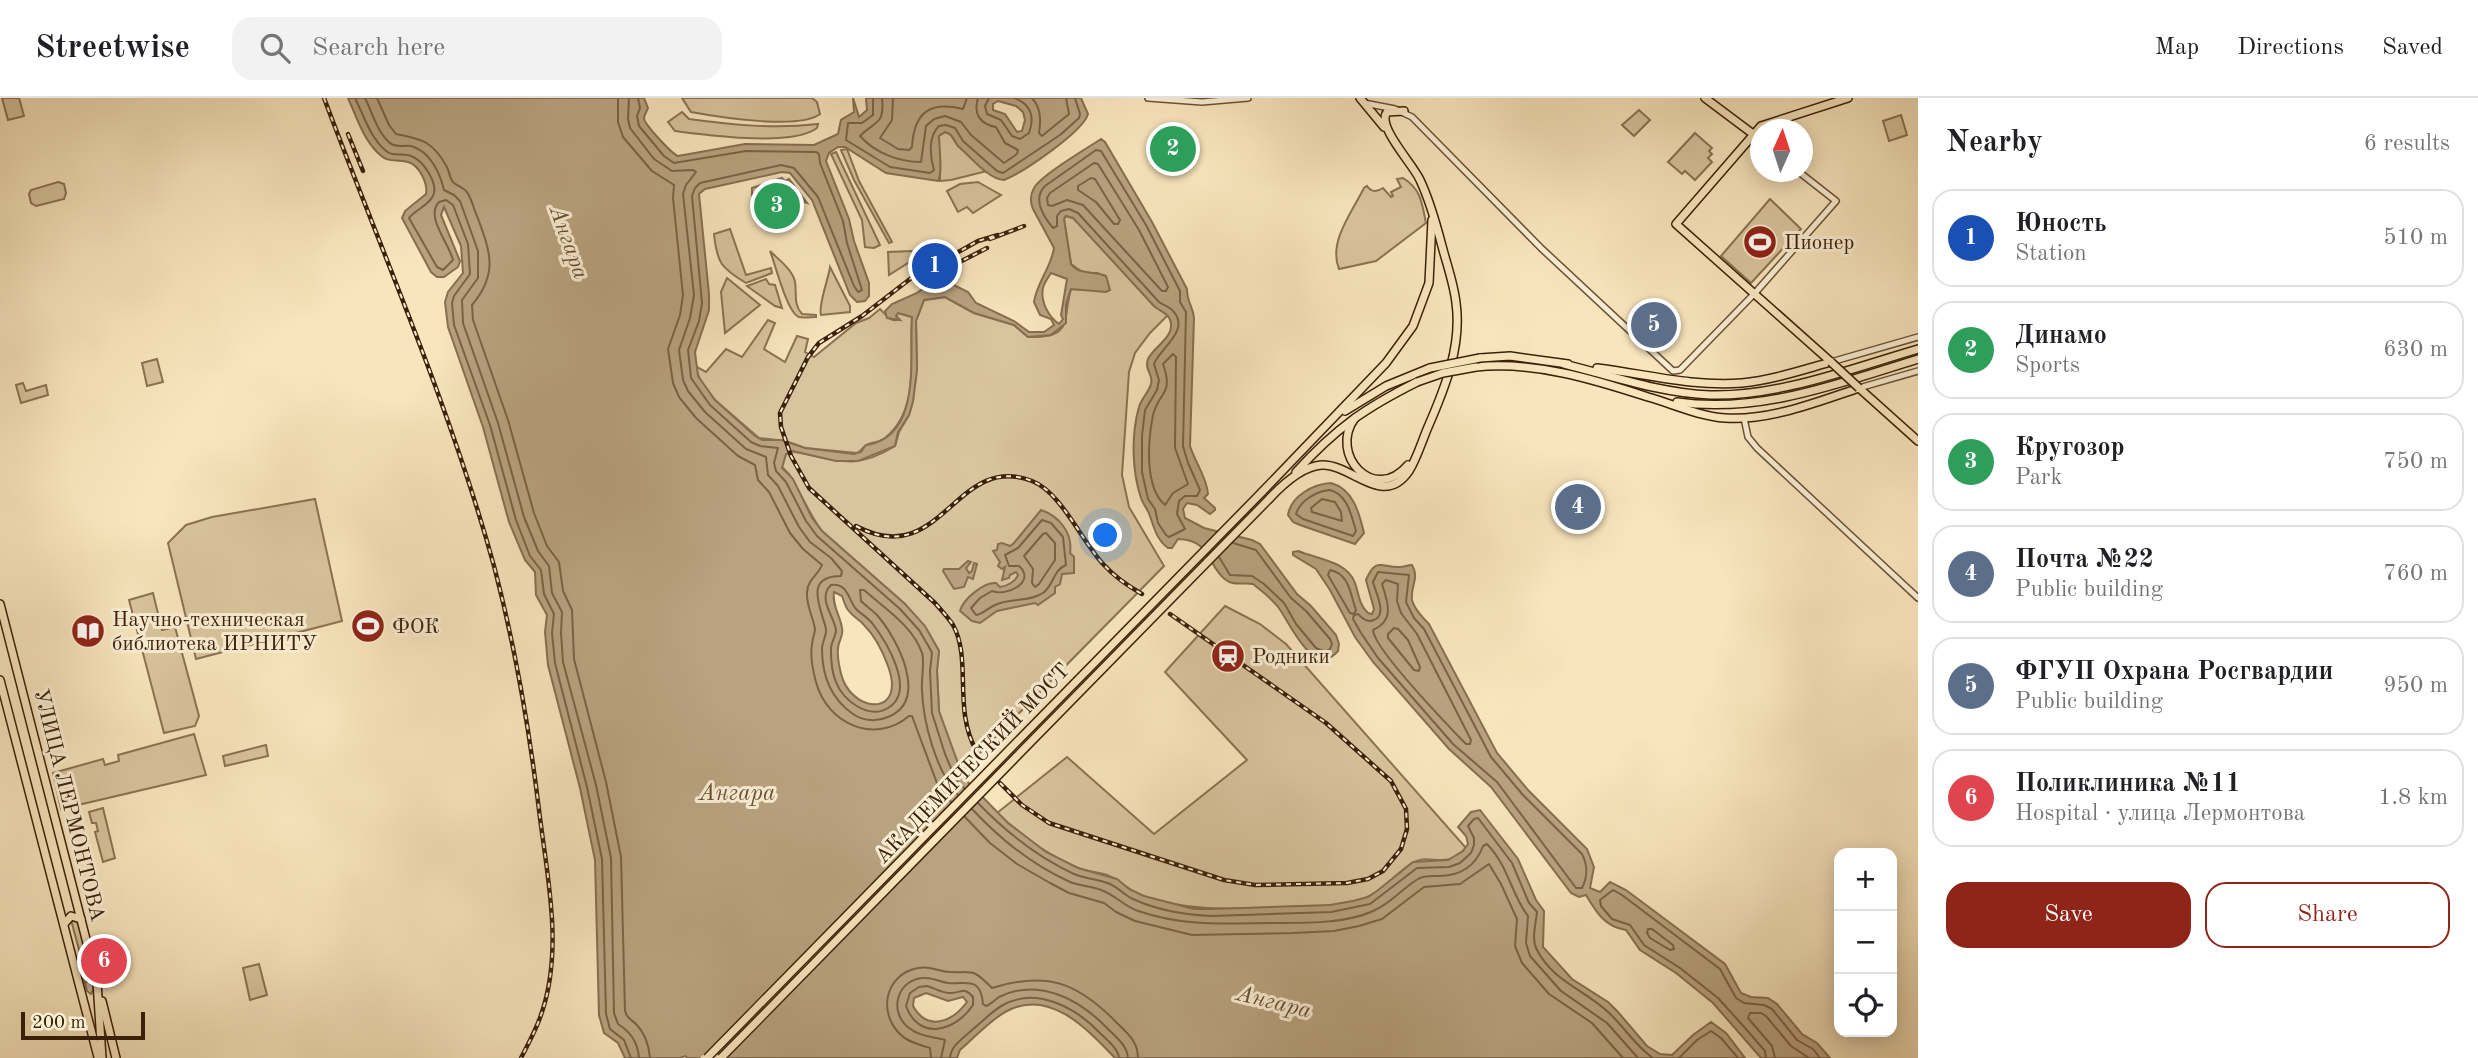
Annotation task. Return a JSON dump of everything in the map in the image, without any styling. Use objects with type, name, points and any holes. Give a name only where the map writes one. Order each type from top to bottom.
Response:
[{"type":"main road","points":[[1705,98],[1750,132]]},
{"type":"main road","points":[[1783,119],[1848,98]]},
{"type":"main road","points":[[1284,485],[1303,470],[1323,465],[1335,467],[1377,486],[1388,486],[1406,474],[1447,380],[1457,330],[1455,296],[1433,212],[1417,173],[1362,100]]},
{"type":"main road","points":[[1387,131],[1383,119],[1385,113],[1393,110],[1404,111]]},
{"type":"main road","points":[[1750,138],[1676,224],[1918,441]]},
{"type":"main road","points":[[1336,417],[1400,346],[1419,316],[1430,275],[1433,212]]},
{"type":"main road","points":[[1564,364],[1673,391],[1712,395],[1797,383],[1918,349]]},
{"type":"main road","points":[[1336,417],[1386,386],[1430,368],[1480,358],[1518,357],[1675,381],[1728,384],[1768,379],[1831,362]]},
{"type":"main road","points":[[1646,396],[1692,404],[1754,404],[1918,359]]},
{"type":"main road","points":[[1284,485],[1314,452],[1358,415],[1417,382],[1443,373],[1476,367],[1513,366],[1542,369],[1706,415],[1744,418],[1787,410],[1859,388]]},
{"type":"main road","points":[[1358,415],[1350,426],[1348,446],[1353,464],[1366,476],[1380,480],[1394,477],[1416,453]]},
{"type":"main road","name":"АКАДЕМИЧЕСКИЙ МОСТ","points":[[707,1058],[1336,417]]},
{"type":"main road","name":"АКАДЕМИЧЕСКИЙ МОСТ","points":[[721,1058],[1284,485]]},
{"type":"main road","name":"УЛИЦА ЛЕРМОНТОВА","points":[[0,604],[97,982],[100,1058]]},
{"type":"main road","name":"УЛИЦА ЛЕРМОНТОВА","points":[[0,680],[100,1058]]},
{"type":"main road","points":[[64,924],[71,916],[81,919]]},
{"type":"main road","points":[[97,982],[116,1058]]},
{"type":"main road","points":[[92,1058],[93,1035]]},
{"type":"street","points":[[1148,98],[1186,102],[1248,98]]},
{"type":"street","points":[[1362,100],[1404,111],[1412,117],[1541,248],[1670,370],[1680,370],[1755,293],[1836,201],[1812,182]]},
{"type":"street","points":[[1831,362],[1918,337]]},
{"type":"street","points":[[1859,388],[1918,371]]},
{"type":"street","points":[[1744,418],[1748,437],[1757,448],[1918,598]]},
{"type":"shaded area","points":[[2,98],[19,98],[24,116],[8,120]]},
{"type":"shaded area","points":[[682,98],[812,98],[817,102],[820,114],[810,119],[795,121],[738,119],[691,112]]},
{"type":"shaded area","points":[[1639,110],[1650,120],[1634,136],[1622,125]]},
{"type":"shaded area","points":[[682,112],[689,119],[738,125],[818,124],[817,128],[805,134],[789,137],[727,137],[675,131],[668,122]]},
{"type":"shaded area","points":[[1901,115],[1907,135],[1889,141],[1883,121]]},
{"type":"shaded area","points":[[945,132],[987,171],[940,181],[939,136]]},
{"type":"shaded area","points":[[1695,133],[1712,148],[1709,151],[1712,154],[1708,158],[1712,162],[1695,180],[1685,171],[1682,174],[1668,162]]},
{"type":"shaded area","points":[[847,149],[859,181],[892,242],[889,243],[854,180],[841,150]]},
{"type":"shaded area","points":[[836,152],[880,245],[874,248],[865,247],[862,220],[831,154]]},
{"type":"shaded area","points":[[782,178],[785,181],[789,179],[807,203],[796,199],[797,203],[772,211],[763,186],[770,212],[762,226],[752,188]]},
{"type":"shaded area","points":[[1403,178],[1417,192],[1426,223],[1376,261],[1339,269],[1336,259],[1339,238],[1364,188],[1367,186],[1374,191],[1383,188],[1391,197],[1391,192],[1401,187],[1397,179]]},
{"type":"shaded area","points":[[58,182],[64,184],[64,199],[36,206],[31,203],[31,190]]},
{"type":"shaded area","points":[[978,182],[1001,195],[973,213],[967,207],[958,212],[947,191],[960,184]]},
{"type":"shaded area","name":"Пионер","points":[[1770,199],[1801,229],[1751,283],[1721,256]]},
{"type":"shaded area","points":[[1066,216],[1078,222],[1154,306],[1168,315],[1135,353],[1129,372],[1122,475],[1129,507],[1164,566],[965,768],[960,769],[939,711],[939,651],[927,630],[905,604],[822,531],[790,475],[781,465],[790,451],[831,460],[854,461],[880,454],[895,446],[913,401],[917,369],[916,321],[924,300],[945,297],[974,313],[1014,325],[1028,337],[1043,337],[1059,331],[1066,319],[1071,289],[1088,290],[1097,273],[1083,273],[1071,264],[1064,219]]},
{"type":"shaded area","points":[[730,229],[746,275],[771,268],[772,273],[746,283],[726,269],[719,258],[714,234]]},
{"type":"shaded area","points":[[770,251],[794,278],[799,310],[802,314],[816,317],[799,317],[790,307]]},
{"type":"shaded area","points":[[912,251],[914,254],[908,263],[889,275],[888,252]]},
{"type":"shaded area","points":[[830,267],[850,306],[850,312],[821,315]]},
{"type":"shaded area","points":[[727,278],[760,305],[725,333],[721,292]]},
{"type":"shaded area","points":[[766,279],[769,284],[775,285],[782,308],[747,286]]},
{"type":"shaded area","points":[[880,309],[894,320],[899,319],[896,316],[898,313],[912,317],[909,398],[896,426],[885,438],[867,445],[857,453],[805,448],[786,441],[759,438],[715,400],[701,382],[695,366],[706,372],[726,349],[742,357],[768,320],[775,323],[764,349],[785,362],[797,336],[808,339],[805,352],[814,357],[856,323],[869,318]]},
{"type":"shaded area","points":[[157,359],[163,382],[147,386],[142,363]]},
{"type":"shaded area","points":[[23,383],[26,391],[46,385],[48,395],[21,403],[16,385]]},
{"type":"shaded area","points":[[315,499],[342,621],[196,659],[168,543],[186,525],[212,517]]},
{"type":"shaded area","points":[[153,593],[162,630],[175,627],[199,716],[195,726],[164,733],[129,600]]},
{"type":"shaded area","points":[[1225,606],[1260,624],[1286,644],[1466,848],[1458,855],[1444,860],[1425,859],[1412,863],[1378,891],[1355,901],[1312,907],[1194,907],[1143,896],[1107,875],[1069,864],[1036,845],[997,813],[1067,757],[1154,834],[1247,760],[1165,672]]},
{"type":"shaded area","points":[[194,734],[206,775],[61,809],[53,773],[103,759],[105,765],[119,761],[118,755]]},
{"type":"shaded area","points":[[266,745],[268,756],[225,766],[223,756]]},
{"type":"shaded area","points":[[103,808],[115,858],[103,862],[95,832],[98,831],[96,823],[92,823],[89,812]]},
{"type":"shaded area","points":[[71,920],[78,922],[95,986],[91,994],[87,991],[82,971],[88,982],[87,970],[84,968]]},
{"type":"shaded area","points":[[259,964],[267,995],[250,1000],[243,968]]},
{"type":"water","name":"Ангара","points":[[348,98],[644,98],[648,108],[645,121],[678,156],[745,144],[814,145],[838,134],[841,120],[854,112],[853,98],[859,117],[867,110],[866,98],[1081,98],[1088,114],[1084,122],[1037,161],[1004,180],[986,172],[945,132],[939,136],[941,166],[938,181],[886,173],[845,147],[838,147],[829,153],[826,161],[849,219],[869,283],[869,296],[865,301],[857,302],[850,295],[812,200],[790,173],[782,172],[705,189],[699,194],[709,310],[695,352],[698,376],[715,400],[762,440],[781,440],[805,448],[854,454],[861,452],[866,445],[884,439],[897,427],[905,411],[909,393],[912,317],[898,313],[896,316],[900,320],[887,318],[885,311],[892,304],[917,293],[932,282],[942,279],[968,292],[976,303],[1014,321],[1029,332],[1044,332],[1054,325],[1051,319],[1040,315],[1034,302],[1054,248],[1033,209],[1032,193],[1045,176],[1101,139],[1152,222],[1187,289],[1194,318],[1190,446],[1207,488],[1208,494],[1204,498],[1215,510],[1210,514],[1197,505],[1187,503],[1183,509],[1185,518],[1204,528],[1260,544],[1297,594],[1336,635],[1338,651],[1329,658],[1311,654],[1275,604],[1253,584],[1232,583],[1220,575],[1198,544],[1178,539],[1172,548],[1168,548],[1159,538],[1138,487],[1134,441],[1139,407],[1151,384],[1148,359],[1169,334],[1171,321],[1073,218],[1066,216],[1064,219],[1071,264],[1079,270],[1106,276],[1110,290],[1106,292],[1071,289],[1066,304],[1066,323],[1051,335],[1028,337],[1014,325],[974,313],[945,297],[924,300],[916,321],[917,369],[913,401],[909,415],[898,432],[895,446],[858,461],[836,461],[793,451],[786,454],[782,468],[793,479],[812,518],[822,531],[905,604],[925,626],[939,651],[939,711],[963,777],[1008,823],[1046,852],[1078,868],[1117,879],[1144,896],[1194,909],[1330,905],[1368,897],[1413,862],[1448,860],[1463,851],[1468,844],[1466,836],[1458,827],[1471,812],[1480,810],[1518,859],[1536,900],[1544,911],[1543,947],[1572,979],[1608,1002],[1647,1046],[1660,1054],[1672,1055],[1711,1022],[1726,1033],[1745,1058],[1115,1058],[1067,1015],[1053,1008],[1023,1005],[1007,1011],[988,1024],[960,1050],[957,1058],[625,1058],[618,1043],[604,1033],[599,1015],[595,860],[580,788],[548,665],[545,632],[547,615],[536,595],[535,572],[525,560],[509,522],[483,427],[448,327],[445,302],[448,292],[463,273],[461,246],[444,207],[441,215],[460,261],[458,267],[444,277],[437,277],[431,272],[402,218],[405,211],[426,194],[422,175],[412,164],[389,160],[377,152],[364,134]],"holes":[[[998,101],[1016,106],[1023,112],[1025,120],[1022,131],[1017,132],[1005,114],[993,110],[993,104]],[[1051,273],[1067,279],[1061,315],[1063,319],[1059,324],[1044,304],[1044,286]],[[834,592],[842,596],[848,610],[868,629],[881,650],[892,682],[891,694],[885,701],[877,704],[858,699],[843,680],[838,652],[842,631]],[[926,993],[948,1001],[963,997],[967,1002],[947,1019],[933,1021],[919,1014],[913,1006],[914,998]]]},
{"type":"water","points":[[1331,483],[1345,490],[1357,510],[1364,533],[1355,544],[1293,522],[1288,515],[1293,502],[1304,492]]},
{"type":"water","points":[[1041,510],[1054,516],[1067,532],[1070,553],[1074,557],[1074,573],[1062,574],[1055,593],[1038,605],[1035,603],[997,611],[980,623],[972,621],[960,611],[970,597],[991,583],[1000,587],[1008,585],[1018,575],[1016,572],[1002,580],[1005,567],[1002,569],[998,566],[1000,562],[993,551],[997,550],[998,544],[1010,546],[1014,543]]},
{"type":"water","points":[[1298,551],[1331,562],[1345,570],[1355,583],[1363,606],[1372,614],[1374,609],[1366,580],[1373,568],[1380,565],[1412,565],[1415,578],[1412,600],[1415,607],[1429,624],[1497,753],[1528,790],[1587,849],[1594,867],[1590,888],[1600,892],[1610,882],[1626,890],[1725,964],[1741,993],[1751,997],[1768,998],[1777,1004],[1802,1034],[1817,1043],[1830,1058],[1761,1058],[1713,1003],[1676,973],[1640,950],[1626,930],[1607,922],[1586,895],[1579,897],[1571,893],[1491,787],[1449,749],[1373,662],[1355,637],[1316,569],[1293,555],[1293,552]]},
{"type":"water","points":[[968,561],[971,562],[966,568],[969,573],[974,563],[977,564],[973,579],[968,577],[964,587],[954,589],[944,569],[959,569]]},
{"type":"pier","points":[[972,781],[985,795],[728,1058],[700,1058]]},
{"type":"railway","points":[[324,98],[457,447],[494,566],[515,656],[535,779],[553,939],[548,990],[539,1021],[521,1058]]},
{"type":"railway","points":[[348,134],[363,171]]},
{"type":"railway","points":[[990,239],[1024,226]]},
{"type":"railway","points":[[976,750],[965,718],[961,653],[959,638],[953,625],[935,603],[809,488],[791,456],[781,427],[780,413],[808,357],[819,343],[862,316],[910,279],[978,241],[998,235]]},
{"type":"railway","points":[[946,269],[987,248]]},
{"type":"railway","points":[[856,526],[885,536],[909,534],[929,524],[984,482],[1006,476],[1032,481],[1043,487],[1062,506],[1108,569],[1142,594]]},
{"type":"railway","points":[[1000,783],[1022,805],[1049,823],[1224,880],[1255,885],[1347,883],[1368,879],[1383,871],[1401,849],[1407,829],[1406,809],[1391,781],[1326,723],[1170,614]]},
{"type":"place","name":"Динамо","points":[[1173,149]]},
{"type":"place","name":"Кругозор","points":[[777,206]]},
{"type":"place","name":"Пионер","points":[[1760,242]]},
{"type":"place","name":"Юность","points":[[935,266]]},
{"type":"place","name":"ФГУП Охрана Росгвардии","points":[[1654,325]]},
{"type":"place","name":"Почта №22","points":[[1578,507]]},
{"type":"place","name":"ФОК","points":[[368,626]]},
{"type":"place","name":"Научно-техническая библиотека ИРНИТУ","points":[[88,631]]},
{"type":"place","name":"Родники","points":[[1228,656]]},
{"type":"place","name":"Поликлиника №11","points":[[104,961]]}]
